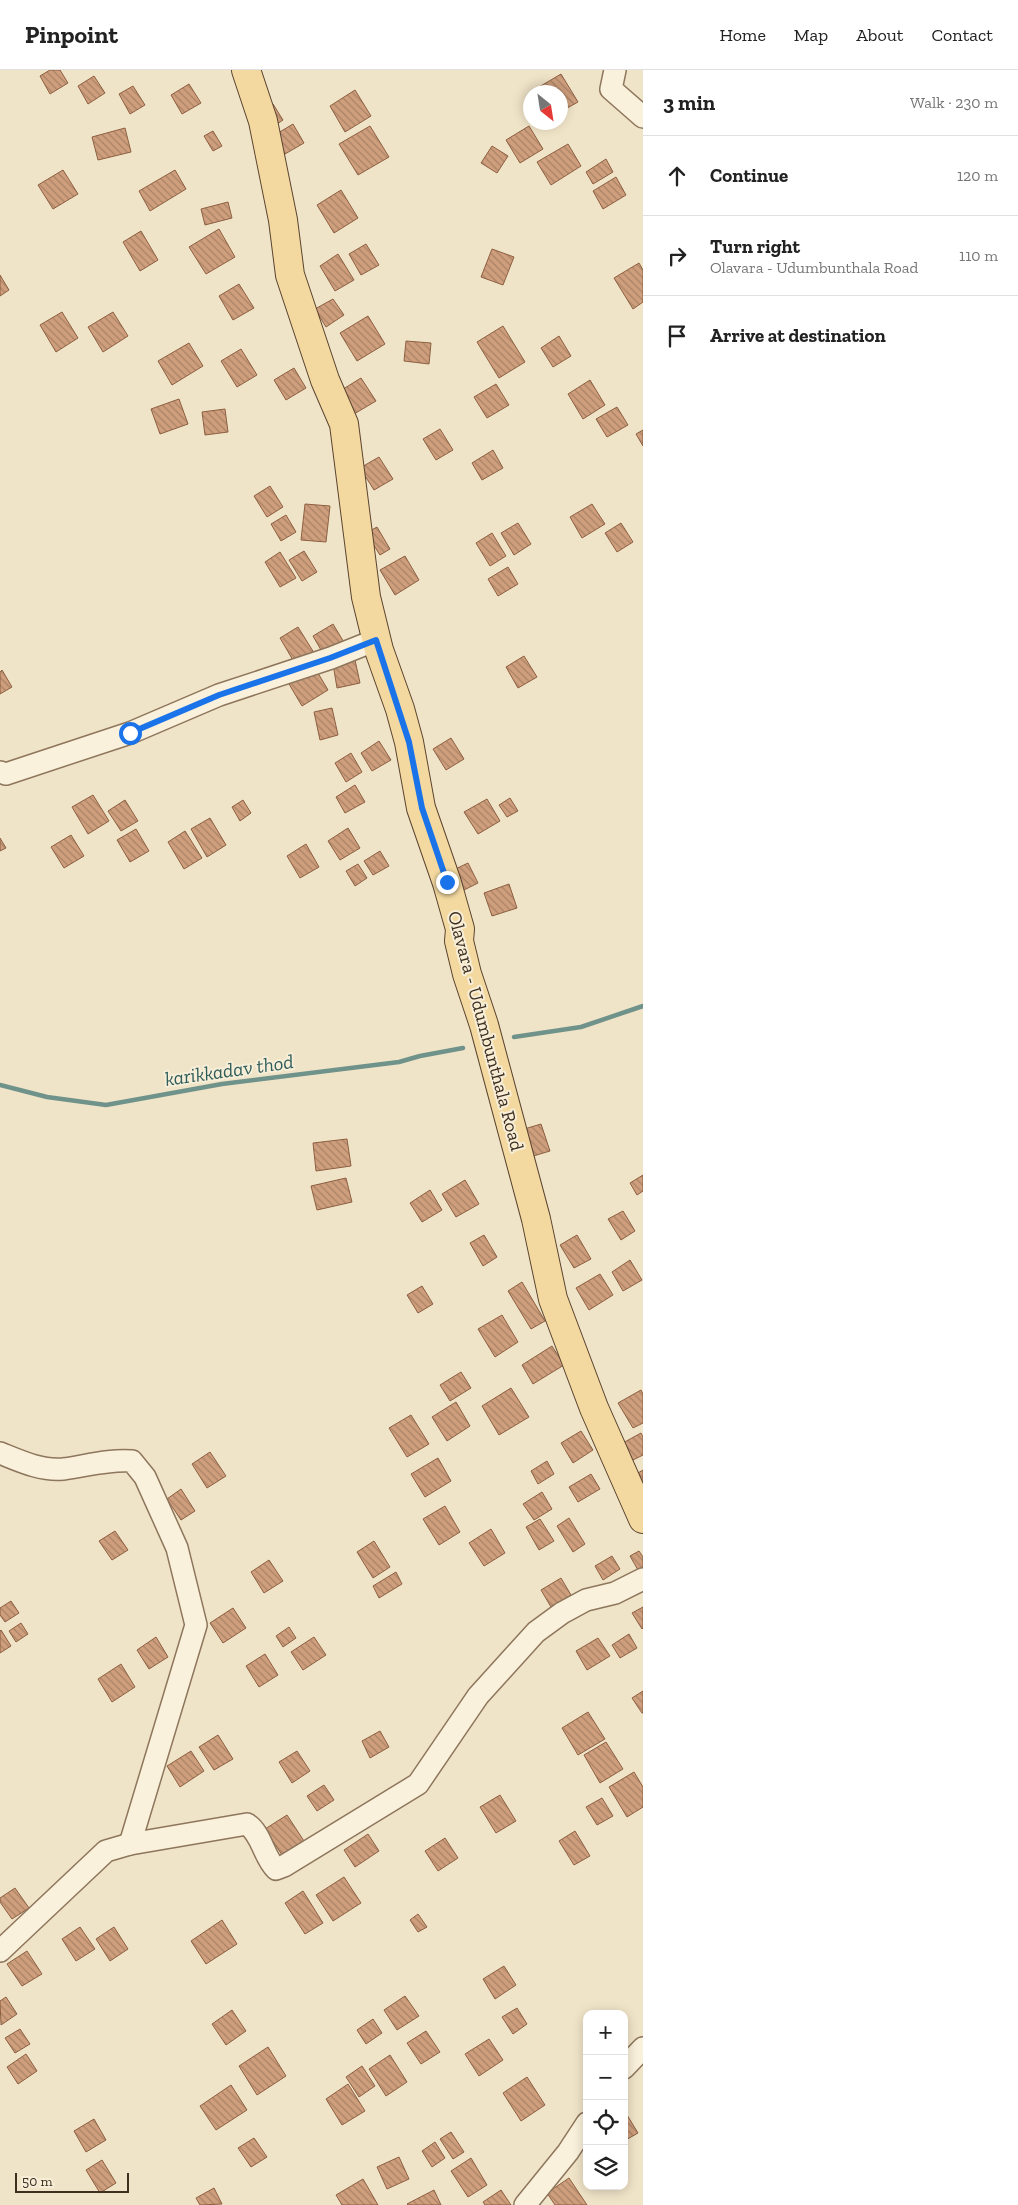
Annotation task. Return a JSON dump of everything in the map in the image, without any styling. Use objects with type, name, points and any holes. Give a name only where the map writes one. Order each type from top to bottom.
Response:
[{"type":"main road","name":"Olavara - Udumbunthala Road","points":[[246,70],[263,121],[283,220],[290,275],[325,380],[344,424],[366,597],[376,640],[400,709],[409,742],[422,808],[457,920],[467,974],[484,1025],[536,1219],[553,1299],[594,1408],[643,1519]]},
{"type":"street","points":[[615,70],[611,89],[643,117]]},
{"type":"street","points":[[0,772],[6,774],[112,740],[219,695],[330,658],[376,640]]},
{"type":"street","points":[[0,1453],[28,1465],[61,1469],[119,1460],[132,1461],[145,1477],[177,1548],[196,1626],[130,1844]]},
{"type":"street","points":[[0,1951],[106,1851],[130,1844],[247,1824],[254,1828],[269,1862],[276,1869],[284,1866],[418,1784],[478,1696],[536,1632],[562,1613],[586,1600],[615,1593],[643,1579]]},
{"type":"street","points":[[628,2064],[643,2048]]},
{"type":"street","points":[[525,2205],[583,2128]]},
{"type":"building","points":[[50,70],[60,70],[68,83],[50,94],[40,76]]},
{"type":"building","points":[[561,74],[568,85],[542,85]]},
{"type":"building","points":[[94,76],[105,93],[88,104],[78,86]]},
{"type":"building","points":[[189,84],[201,103],[182,114],[171,95]]},
{"type":"building","points":[[133,86],[145,105],[130,114],[119,94]]},
{"type":"building","points":[[568,86],[578,102],[568,108]]},
{"type":"building","points":[[355,90],[371,116],[345,132],[330,106]]},
{"type":"building","points":[[273,104],[283,120],[274,126],[264,109]]},
{"type":"building","points":[[293,124],[304,143],[285,154],[273,136]]},
{"type":"building","points":[[370,126],[389,157],[358,175],[339,144]]},
{"type":"building","points":[[125,128],[131,152],[98,160],[92,137]]},
{"type":"building","points":[[523,130],[531,130],[543,149],[520,163],[506,140]]},
{"type":"building","points":[[213,131],[222,146],[213,151],[204,136]]},
{"type":"building","points":[[568,144],[581,166],[551,185],[537,162]]},
{"type":"building","points":[[492,146],[508,156],[497,173],[481,163]]},
{"type":"building","points":[[606,159],[613,172],[593,184],[586,172]]},
{"type":"building","points":[[63,170],[78,194],[53,209],[38,185]]},
{"type":"building","points":[[175,170],[186,189],[150,211],[139,191]]},
{"type":"building","points":[[616,177],[626,195],[603,209],[593,191]]},
{"type":"building","points":[[341,190],[358,218],[334,233],[317,205]]},
{"type":"building","points":[[228,202],[232,218],[205,225],[201,209]]},
{"type":"building","points":[[219,229],[235,257],[206,274],[189,247]]},
{"type":"building","points":[[141,231],[158,260],[140,271],[123,242]]},
{"type":"building","points":[[366,244],[379,265],[361,275],[349,254]]},
{"type":"building","points":[[492,249],[514,257],[503,285],[481,277]]},
{"type":"building","points":[[338,254],[354,280],[335,291],[320,266]]},
{"type":"building","points":[[639,263],[643,270],[643,302],[633,309],[614,278]]},
{"type":"building","points":[[0,275],[9,290],[0,296]]},
{"type":"building","points":[[239,284],[254,308],[233,320],[219,296]]},
{"type":"building","points":[[333,299],[344,315],[326,327],[315,309]]},
{"type":"building","points":[[62,312],[78,338],[56,352],[40,325]]},
{"type":"building","points":[[113,312],[128,336],[103,352],[88,327]]},
{"type":"building","points":[[368,316],[385,344],[357,361],[340,333]]},
{"type":"building","points":[[503,326],[525,362],[499,378],[477,342]]},
{"type":"building","points":[[559,336],[571,356],[553,367],[541,348]]},
{"type":"building","points":[[406,341],[431,343],[429,364],[404,361]]},
{"type":"building","points":[[189,343],[203,366],[172,385],[158,361]]},
{"type":"building","points":[[241,349],[257,375],[237,387],[221,361]]},
{"type":"building","points":[[294,368],[306,388],[286,400],[274,380]]},
{"type":"building","points":[[361,378],[376,401],[354,414],[340,391]]},
{"type":"building","points":[[590,380],[605,405],[583,419],[568,394]]},
{"type":"building","points":[[496,384],[509,405],[487,418],[474,397]]},
{"type":"building","points":[[179,399],[188,424],[160,434],[151,409]]},
{"type":"building","points":[[617,407],[628,425],[607,437],[596,419]]},
{"type":"building","points":[[225,409],[228,432],[205,435],[202,412]]},
{"type":"building","points":[[440,429],[453,450],[436,460],[423,439]]},
{"type":"building","points":[[643,430],[643,446],[636,434]]},
{"type":"building","points":[[493,450],[503,468],[482,480],[472,463]]},
{"type":"building","points":[[379,457],[393,479],[374,490],[360,468]]},
{"type":"building","points":[[270,486],[283,507],[267,517],[254,496]]},
{"type":"building","points":[[305,504],[330,506],[326,542],[301,540]]},
{"type":"building","points":[[592,504],[605,524],[582,538],[570,517]]},
{"type":"building","points":[[286,515],[296,532],[281,541],[271,524]]},
{"type":"building","points":[[518,523],[531,544],[514,555],[501,533]]},
{"type":"building","points":[[621,523],[633,542],[617,552],[605,533]]},
{"type":"building","points":[[377,527],[390,549],[380,555],[366,533]]},
{"type":"building","points":[[492,533],[506,556],[490,566],[476,543]]},
{"type":"building","points":[[304,551],[317,572],[302,581],[289,560]]},
{"type":"building","points":[[280,552],[296,578],[280,587],[265,562]]},
{"type":"building","points":[[405,556],[419,580],[395,595],[380,570]]},
{"type":"building","points":[[508,567],[518,584],[498,596],[488,579]]},
{"type":"building","points":[[333,624],[345,644],[325,657],[313,636]]},
{"type":"building","points":[[298,627],[316,656],[297,667],[280,638]]},
{"type":"building","points":[[524,656],[537,677],[518,688],[506,667]]},
{"type":"building","points":[[355,660],[360,683],[337,688],[333,664]]},
{"type":"building","points":[[315,668],[328,690],[302,706],[289,684]]},
{"type":"building","points":[[2,670],[12,687],[0,694],[0,672]]},
{"type":"building","points":[[332,708],[338,735],[320,740],[314,712]]},
{"type":"building","points":[[451,738],[464,759],[446,770],[433,749]]},
{"type":"building","points":[[379,741],[391,760],[372,771],[361,753]]},
{"type":"building","points":[[351,753],[362,772],[346,782],[335,763]]},
{"type":"building","points":[[355,785],[365,802],[345,813],[336,797]]},
{"type":"building","points":[[93,795],[109,821],[88,834],[72,807]]},
{"type":"building","points":[[510,798],[518,811],[507,817],[499,805]]},
{"type":"building","points":[[487,799],[500,821],[478,834],[464,812]]},
{"type":"building","points":[[125,800],[138,821],[121,831],[108,811]]},
{"type":"building","points":[[243,800],[251,813],[240,821],[232,807]]},
{"type":"building","points":[[210,818],[226,845],[207,857],[191,829]]},
{"type":"building","points":[[348,828],[360,848],[340,860],[328,841]]},
{"type":"building","points":[[136,829],[149,851],[130,862],[117,840]]},
{"type":"building","points":[[185,831],[202,858],[184,869],[168,842]]},
{"type":"building","points":[[71,835],[84,856],[64,868],[51,847]]},
{"type":"building","points":[[0,838],[6,848],[0,851]]},
{"type":"building","points":[[306,844],[319,867],[300,878],[287,856]]},
{"type":"building","points":[[380,851],[389,866],[373,875],[364,861]]},
{"type":"building","points":[[468,863],[478,883],[458,893],[447,873]]},
{"type":"building","points":[[358,864],[367,878],[355,886],[346,871]]},
{"type":"building","points":[[509,884],[517,908],[492,916],[484,893]]},
{"type":"building","points":[[541,1124],[550,1151],[530,1157],[521,1130]]},
{"type":"building","points":[[347,1139],[351,1166],[316,1171],[313,1143]]},
{"type":"building","points":[[643,1175],[643,1191],[637,1195],[630,1183]]},
{"type":"building","points":[[346,1178],[352,1202],[317,1210],[311,1186]]},
{"type":"building","points":[[465,1180],[479,1204],[456,1217],[442,1194]]},
{"type":"building","points":[[430,1190],[442,1210],[422,1222],[410,1203]]},
{"type":"building","points":[[623,1211],[635,1231],[621,1240],[608,1219]]},
{"type":"building","points":[[484,1235],[497,1257],[483,1266],[470,1243]]},
{"type":"building","points":[[577,1235],[591,1259],[574,1268],[560,1245]]},
{"type":"building","points":[[630,1260],[642,1280],[623,1291],[612,1272]]},
{"type":"building","points":[[600,1274],[613,1295],[589,1310],[576,1288]]},
{"type":"building","points":[[522,1282],[545,1321],[531,1329],[508,1291]]},
{"type":"building","points":[[422,1286],[433,1304],[418,1313],[407,1295]]},
{"type":"building","points":[[502,1315],[518,1342],[495,1357],[478,1329]]},
{"type":"building","points":[[552,1346],[564,1365],[533,1384],[522,1365]]},
{"type":"building","points":[[461,1372],[471,1388],[450,1401],[440,1385]]},
{"type":"building","points":[[511,1388],[529,1417],[499,1435],[482,1406]]},
{"type":"building","points":[[641,1390],[643,1394],[643,1423],[633,1428],[618,1403]]},
{"type":"building","points":[[456,1402],[470,1426],[447,1441],[432,1417]]},
{"type":"building","points":[[411,1415],[429,1444],[407,1457],[389,1428]]},
{"type":"building","points":[[581,1431],[593,1450],[573,1463],[561,1443]]},
{"type":"building","points":[[641,1433],[643,1437],[643,1455],[631,1461],[621,1444]]},
{"type":"building","points":[[210,1452],[226,1476],[207,1488],[192,1464]]},
{"type":"building","points":[[438,1458],[451,1481],[425,1497],[411,1474]]},
{"type":"building","points":[[547,1461],[554,1474],[538,1484],[531,1471]]},
{"type":"building","points":[[643,1470],[643,1494],[633,1476]]},
{"type":"building","points":[[591,1474],[600,1489],[578,1502],[569,1487]]},
{"type":"building","points":[[181,1489],[195,1511],[181,1520],[167,1499]]},
{"type":"building","points":[[542,1492],[552,1509],[534,1520],[523,1504]]},
{"type":"building","points":[[445,1506],[460,1532],[439,1545],[423,1519]]},
{"type":"building","points":[[569,1518],[585,1544],[573,1552],[557,1526]]},
{"type":"building","points":[[540,1519],[554,1541],[539,1550],[526,1527]]},
{"type":"building","points":[[491,1529],[505,1553],[484,1566],[469,1543]]},
{"type":"building","points":[[115,1531],[128,1550],[112,1560],[99,1541]]},
{"type":"building","points":[[374,1541],[390,1567],[373,1578],[357,1552]]},
{"type":"building","points":[[639,1551],[643,1557],[643,1567],[638,1570],[630,1556]]},
{"type":"building","points":[[612,1556],[620,1569],[603,1580],[595,1566]]},
{"type":"building","points":[[269,1560],[283,1581],[264,1593],[251,1572]]},
{"type":"building","points":[[396,1572],[402,1584],[379,1598],[373,1586]]},
{"type":"building","points":[[561,1578],[571,1595],[551,1607],[541,1590]]},
{"type":"building","points":[[11,1601],[19,1613],[5,1622],[0,1615],[0,1608]]},
{"type":"building","points":[[643,1607],[643,1628],[642,1629],[632,1613]]},
{"type":"building","points":[[233,1608],[246,1628],[223,1643],[210,1623]]},
{"type":"building","points":[[21,1623],[28,1634],[16,1642],[9,1631]]},
{"type":"building","points":[[289,1627],[296,1638],[283,1647],[276,1636]]},
{"type":"building","points":[[0,1631],[11,1646],[0,1653]]},
{"type":"building","points":[[629,1634],[637,1648],[620,1658],[612,1645]]},
{"type":"building","points":[[156,1637],[168,1657],[149,1669],[137,1650]]},
{"type":"building","points":[[314,1637],[326,1655],[303,1670],[291,1652]]},
{"type":"building","points":[[598,1638],[610,1656],[587,1670],[576,1651]]},
{"type":"building","points":[[265,1654],[278,1675],[259,1687],[246,1666]]},
{"type":"building","points":[[121,1664],[135,1687],[112,1702],[98,1679]]},
{"type":"building","points":[[643,1691],[643,1713],[642,1713],[632,1698]]},
{"type":"building","points":[[588,1712],[605,1739],[578,1755],[562,1728]]},
{"type":"building","points":[[380,1731],[389,1747],[370,1758],[362,1741]]},
{"type":"building","points":[[218,1735],[233,1759],[214,1770],[199,1747]]},
{"type":"building","points":[[606,1742],[623,1769],[600,1783],[584,1755]]},
{"type":"building","points":[[191,1751],[204,1771],[180,1787],[167,1766]]},
{"type":"building","points":[[297,1751],[310,1771],[292,1783],[279,1762]]},
{"type":"building","points":[[634,1772],[643,1787],[643,1807],[627,1817],[609,1787]]},
{"type":"building","points":[[324,1785],[334,1800],[317,1811],[307,1796]]},
{"type":"building","points":[[500,1795],[516,1821],[496,1833],[480,1807]]},
{"type":"building","points":[[602,1798],[613,1816],[597,1825],[586,1807]]},
{"type":"building","points":[[287,1815],[304,1841],[282,1855],[265,1829]]},
{"type":"building","points":[[575,1831],[590,1856],[574,1865],[559,1841]]},
{"type":"building","points":[[368,1834],[379,1851],[355,1867],[344,1850]]},
{"type":"building","points":[[445,1838],[458,1858],[438,1871],[425,1851]]},
{"type":"building","points":[[344,1877],[361,1903],[333,1921],[316,1895]]},
{"type":"building","points":[[15,1888],[29,1908],[12,1919],[0,1902],[0,1898]]},
{"type":"building","points":[[303,1891],[323,1923],[305,1934],[285,1903]]},
{"type":"building","points":[[418,1914],[427,1927],[418,1932],[410,1920]]},
{"type":"building","points":[[222,1920],[237,1944],[206,1964],[191,1941]]},
{"type":"building","points":[[80,1927],[95,1949],[76,1961],[62,1939]]},
{"type":"building","points":[[114,1927],[128,1949],[110,1961],[96,1939]]},
{"type":"building","points":[[27,1951],[42,1974],[22,1986],[7,1964]]},
{"type":"building","points":[[504,1966],[516,1985],[495,1999],[483,1979]]},
{"type":"building","points":[[405,1996],[419,2016],[397,2030],[384,2010]]},
{"type":"building","points":[[6,1997],[17,2014],[1,2025],[0,2001]]},
{"type":"building","points":[[517,2008],[527,2024],[513,2034],[502,2017]]},
{"type":"building","points":[[232,2010],[246,2031],[226,2045],[212,2024]]},
{"type":"building","points":[[373,2019],[382,2033],[366,2044],[357,2030]]},
{"type":"building","points":[[20,2029],[30,2044],[15,2053],[5,2038]]},
{"type":"building","points":[[426,2031],[440,2052],[421,2064],[407,2043]]},
{"type":"building","points":[[489,2039],[503,2060],[479,2076],[465,2054]]},
{"type":"building","points":[[268,2047],[286,2076],[257,2095],[239,2066]]},
{"type":"building","points":[[26,2054],[37,2071],[18,2084],[7,2067]]},
{"type":"building","points":[[390,2055],[407,2082],[386,2096],[369,2069]]},
{"type":"building","points":[[362,2066],[375,2086],[359,2097],[346,2077]]},
{"type":"building","points":[[527,2077],[545,2105],[521,2121],[503,2093]]},
{"type":"building","points":[[348,2084],[365,2111],[342,2125],[326,2099]]},
{"type":"building","points":[[231,2085],[247,2110],[216,2130],[200,2106]]},
{"type":"building","points":[[628,2117],[638,2133],[628,2139]]},
{"type":"building","points":[[94,2119],[106,2140],[86,2152],[74,2131]]},
{"type":"building","points":[[451,2132],[464,2152],[453,2159],[440,2139]]},
{"type":"building","points":[[254,2138],[267,2157],[251,2167],[238,2148]]},
{"type":"building","points":[[435,2142],[445,2158],[432,2167],[422,2151]]},
{"type":"building","points":[[399,2157],[409,2179],[387,2189],[377,2167]]},
{"type":"building","points":[[471,2158],[487,2185],[468,2197],[451,2171]]},
{"type":"building","points":[[102,2160],[116,2183],[100,2193],[86,2170]]},
{"type":"building","points":[[569,2178],[587,2205],[555,2205],[547,2193]]},
{"type":"building","points":[[363,2179],[378,2205],[342,2205],[336,2195]]},
{"type":"building","points":[[214,2188],[222,2204],[200,2205],[196,2198]]},
{"type":"building","points":[[434,2190],[441,2205],[407,2204]]},
{"type":"building","points":[[501,2190],[511,2205],[485,2205],[483,2202]]},
{"type":"waterway","name":"karikkadav thod","points":[[514,1037],[581,1027],[643,1006]]},
{"type":"waterway","name":"karikkadav thod","points":[[0,1085],[47,1097],[106,1105],[222,1084],[399,1062],[463,1048]]},
{"type":"route","points":[[130,733],[219,695],[330,658],[376,640],[400,709],[409,742],[422,808],[447,882]]}]
